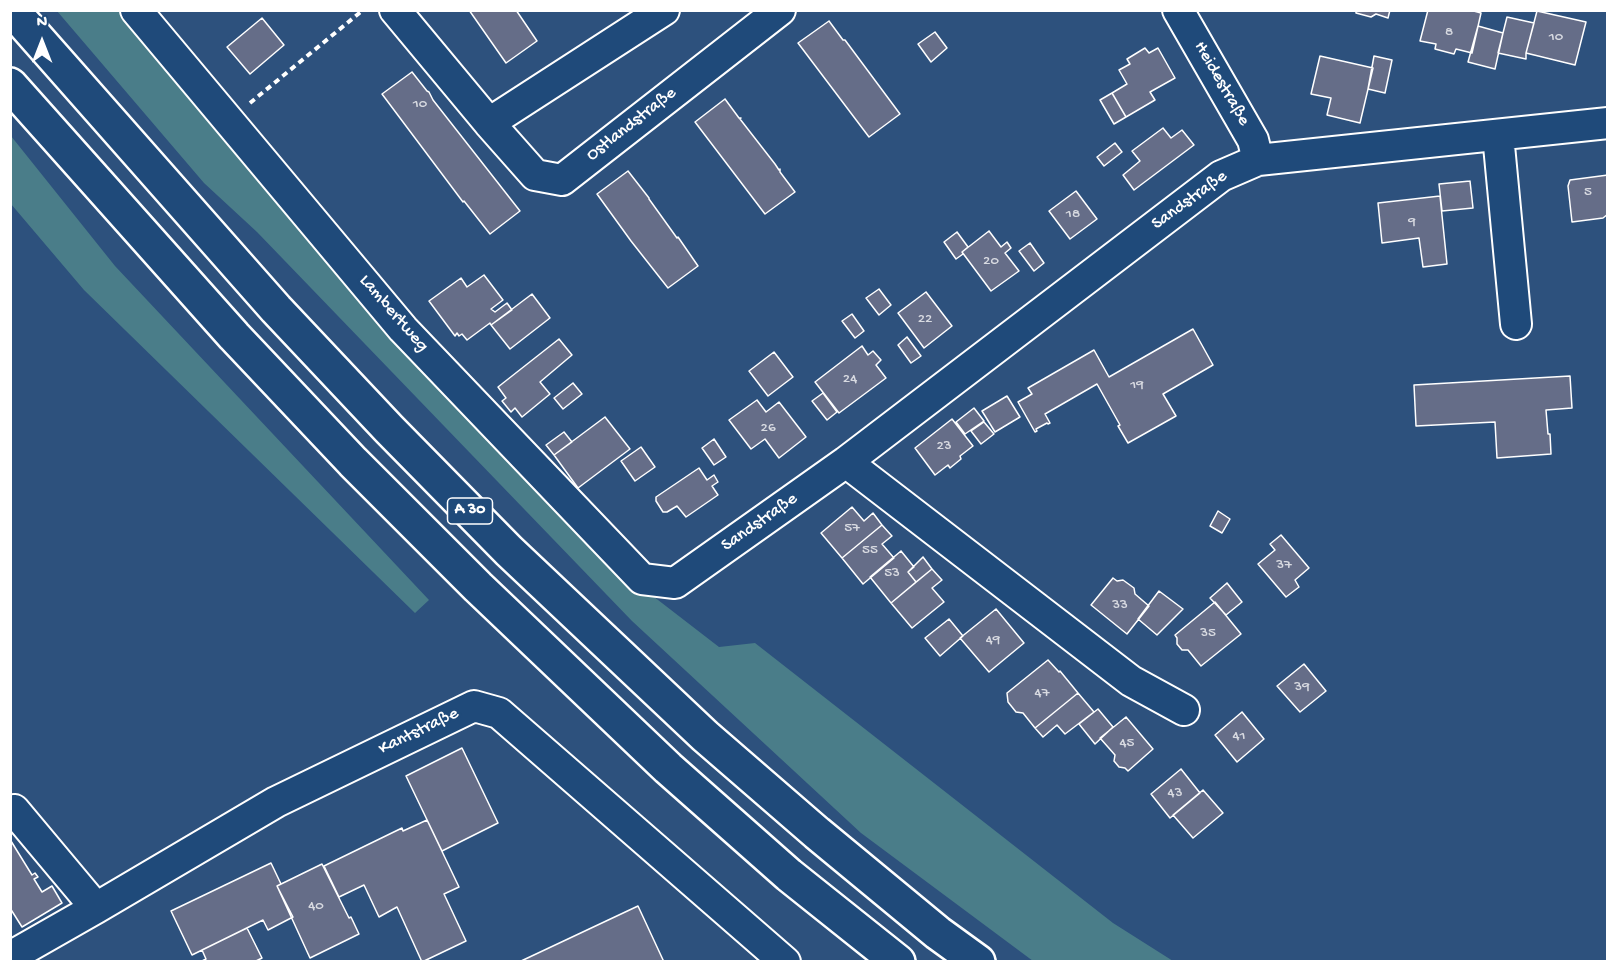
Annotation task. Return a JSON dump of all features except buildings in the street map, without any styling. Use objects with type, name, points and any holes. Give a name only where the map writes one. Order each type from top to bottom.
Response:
[{"type":"highway","name":"A 30","points":[[12,10],[276,309],[388,429],[509,551],[714,744],[938,933],[978,962]]},
{"type":"highway","name":"A 30","points":[[10,85],[234,336],[353,462],[478,587],[668,768],[789,875],[898,962]]},
{"type":"street","name":"Lambertweg","points":[[136,10],[403,329],[642,579],[675,584]]},
{"type":"street","name":"Ostlandstraße","points":[[395,10],[534,175],[562,180],[780,10]]},
{"type":"street","points":[[489,123],[664,10]]},
{"type":"street","name":"Heidestraße","points":[[1178,10],[1253,140],[1258,160]]},
{"type":"street","name":"Sandstraße","points":[[675,584],[846,462],[1221,176],[1258,160],[1608,123]]},
{"type":"street","points":[[1498,135],[1516,324]]},
{"type":"street","points":[[846,462],[1131,681],[1184,710]]},
{"type":"street","name":"Kantstraße","points":[[10,957],[276,802],[474,706],[500,713],[785,962]]},
{"type":"street","points":[[14,810],[96,908]]},
{"type":"path","points":[[229,120],[363,10]]},
{"type":"green space","points":[[57,11],[121,11],[388,337],[649,593],[719,647],[755,643],[1113,923],[1173,961],[1033,961],[861,833],[632,621],[257,232],[204,183]]},
{"type":"green space","points":[[11,136],[115,266],[429,600],[415,613],[84,290],[11,204]]}]
